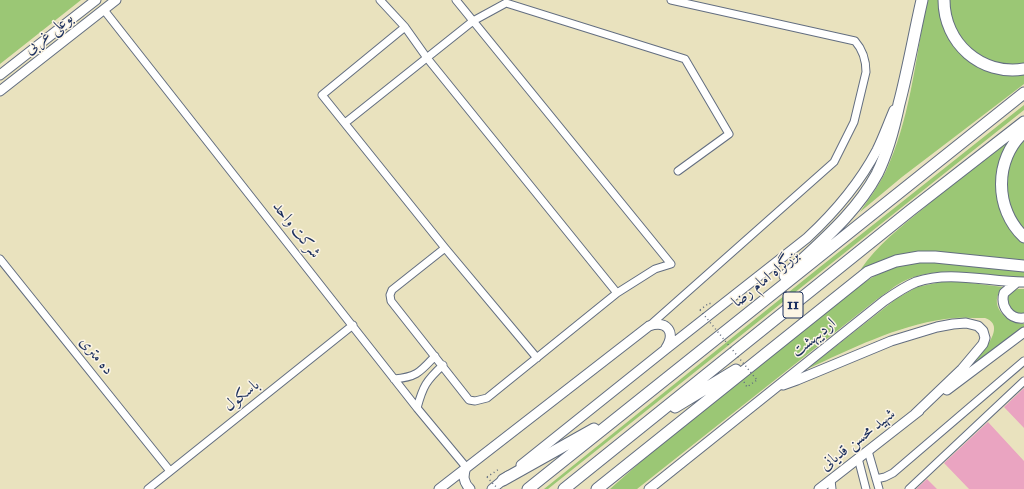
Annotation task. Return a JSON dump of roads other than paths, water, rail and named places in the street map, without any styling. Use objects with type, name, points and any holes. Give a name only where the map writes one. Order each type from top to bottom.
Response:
[{"type":"highway","points":[[727,331],[840,224],[864,194],[877,174],[886,153],[895,124],[922,0]]},
{"type":"highway","points":[[944,0],[946,19],[949,29],[960,45],[971,56],[991,67],[1006,70],[1024,69]]},
{"type":"highway","name":"بزرگراه امام رضا","points":[[528,489],[1024,94]]},
{"type":"highway","name":"11","points":[[564,489],[910,210],[1024,122]]},
{"type":"highway","points":[[1024,132],[1018,137],[1006,157],[1002,169],[1001,181],[1008,215],[1024,237]]},
{"type":"highway","points":[[597,489],[864,276],[879,267],[896,261],[927,256],[1024,266]]},
{"type":"highway","points":[[637,430],[776,346]]},
{"type":"highway","points":[[501,485],[624,412]]},
{"type":"main road","name":"بوعلی غربی","points":[[0,75],[96,0]]},
{"type":"main road","name":"بوعلی غربی","points":[[0,92],[116,0]]},
{"type":"main road","points":[[492,489],[501,485],[666,349],[807,238],[823,223],[842,201],[877,150],[902,92]]},
{"type":"main road","name":"اردیبهشت","points":[[650,489],[764,396],[898,291],[914,283],[932,278],[952,276],[1020,282]]},
{"type":"main road","points":[[1020,282],[1004,293],[1003,302],[1007,312],[1020,319],[1024,318]]},
{"type":"main road","points":[[439,489],[649,326],[657,323],[662,324],[670,332],[672,338],[666,349]]},
{"type":"main road","points":[[778,386],[797,380],[891,340],[953,324],[966,323],[978,326],[983,331],[985,338],[983,344],[962,369],[915,414]]},
{"type":"main road","points":[[915,414],[1024,332]]},
{"type":"main road","name":"شهید محسن قدیانی","points":[[819,489],[832,484],[858,458],[915,414]]},
{"type":"main road","points":[[466,467],[463,476],[465,483],[470,489]]},
{"type":"street","points":[[380,0],[405,27],[427,58],[617,293]]},
{"type":"street","points":[[445,248],[392,290],[390,296],[391,301],[443,365],[469,400],[475,401],[487,398],[617,293],[655,269],[671,264],[456,0]]},
{"type":"street","points":[[649,326],[834,162],[854,122],[866,72],[866,64],[860,47],[855,41],[671,0]]},
{"type":"street","points":[[345,123],[473,21],[506,3],[685,59],[728,134],[678,172]]},
{"type":"street","name":"شرکت واحد","points":[[104,10],[394,379],[466,467]]},
{"type":"street","points":[[405,27],[322,95],[445,248],[537,358]]},
{"type":"street","name":"ده متری","points":[[0,259],[170,471]]},
{"type":"street","name":"باسکول","points":[[148,489],[353,325]]},
{"type":"street","points":[[394,379],[408,378],[416,375],[435,356]]},
{"type":"street","points":[[876,479],[894,473],[1024,361]]},
{"type":"street","points":[[418,408],[421,394],[428,380],[443,365]]},
{"type":"street","points":[[909,489],[1024,381]]},
{"type":"street","points":[[868,451],[879,489]]},
{"type":"street","points":[[858,458],[866,489]]}]
